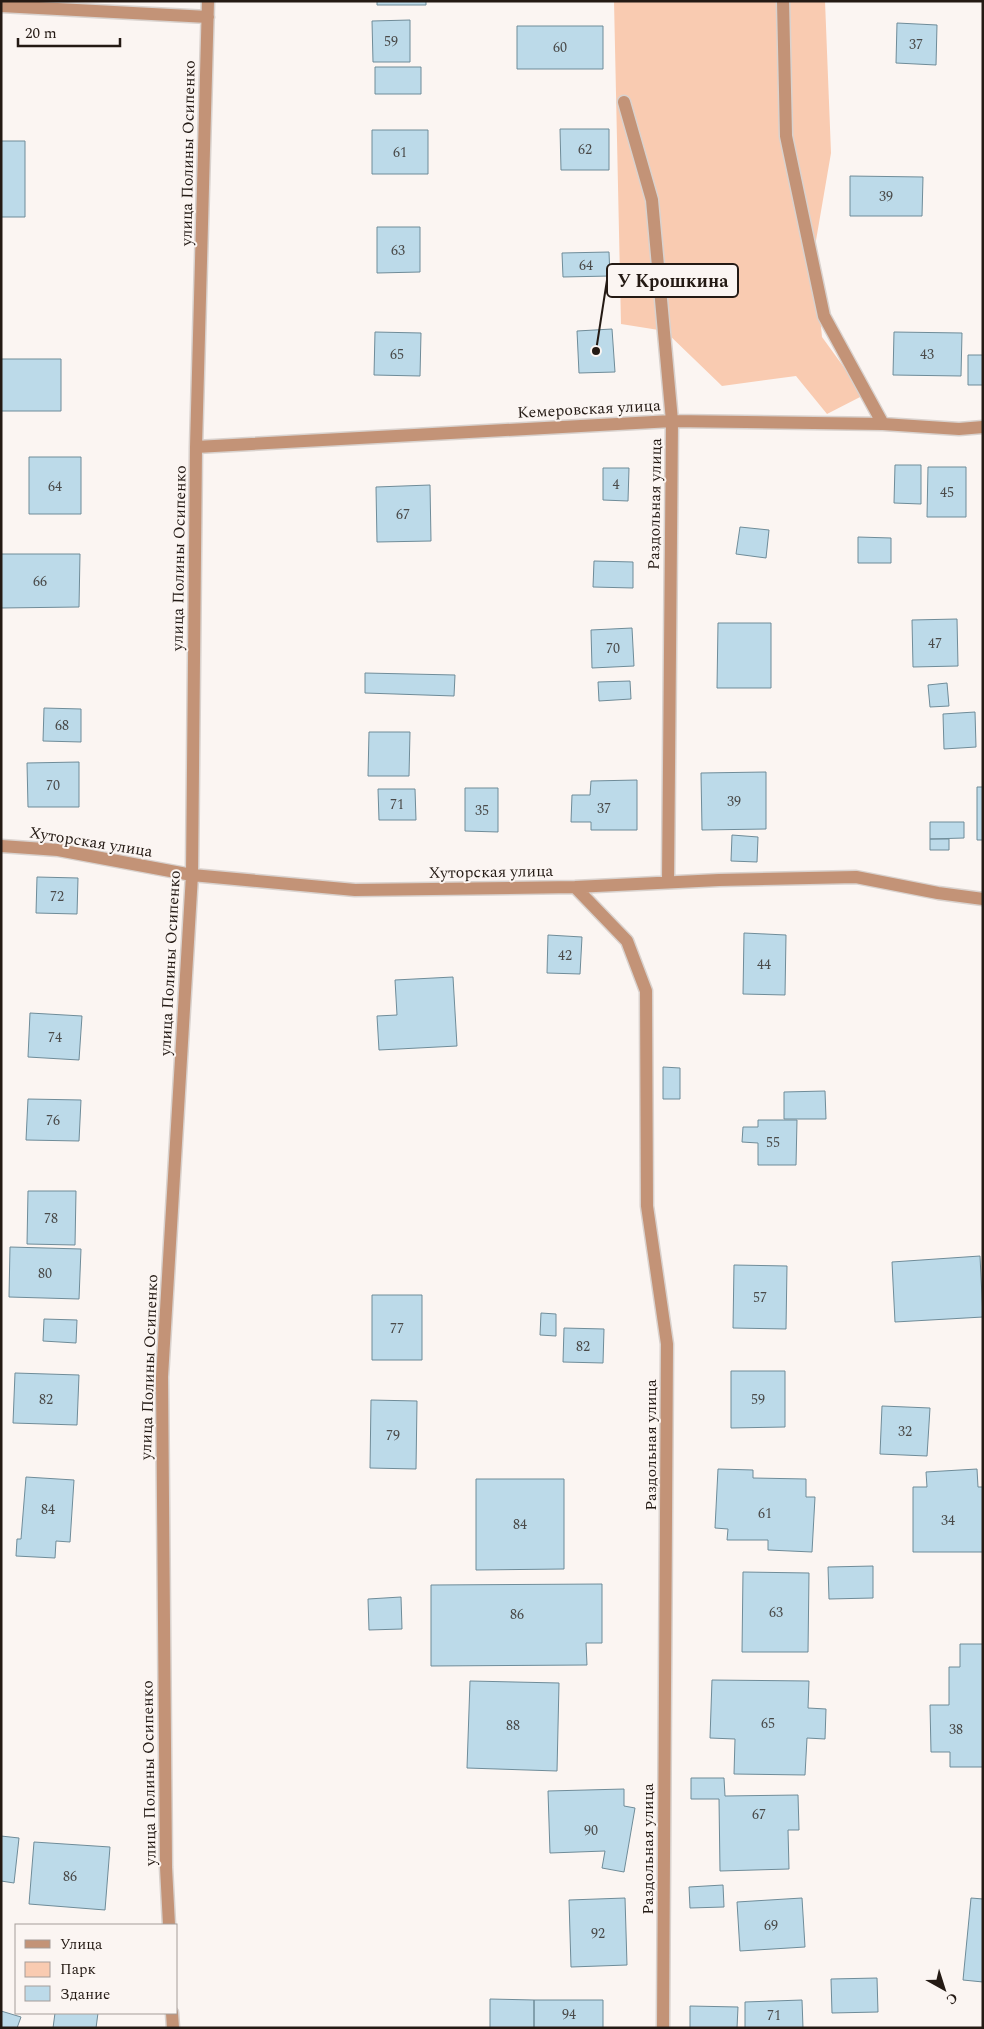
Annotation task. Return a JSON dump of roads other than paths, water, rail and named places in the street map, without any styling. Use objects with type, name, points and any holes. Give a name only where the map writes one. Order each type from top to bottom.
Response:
[{"type":"street","name":"улица Полины Осипенко","points":[[169,1924],[166,1867],[162,1377],[192,874],[196,447],[208,1]]},
{"type":"street","points":[[783,1],[786,136],[824,316],[884,424]]},
{"type":"street","points":[[1,6],[208,16]]},
{"type":"street","name":"Раздольная улица","points":[[624,102],[652,200],[672,421],[668,882]]},
{"type":"street","name":"Кемеровская улица","points":[[196,447],[672,421],[884,424],[959,429],[983,428]]},
{"type":"street","name":"Хуторская улица","points":[[1,846],[58,850],[192,874],[356,890],[575,887],[668,882],[856,877],[938,893],[983,899]]},
{"type":"street","name":"Раздольная улица","points":[[575,887],[627,942],[646,992],[647,1206],[667,1344],[663,2028]]},
{"type":"street","points":[[172,2014],[173,2028]]},
{"type":"place","name":"У Крошкина","points":[[596,351]]}]
